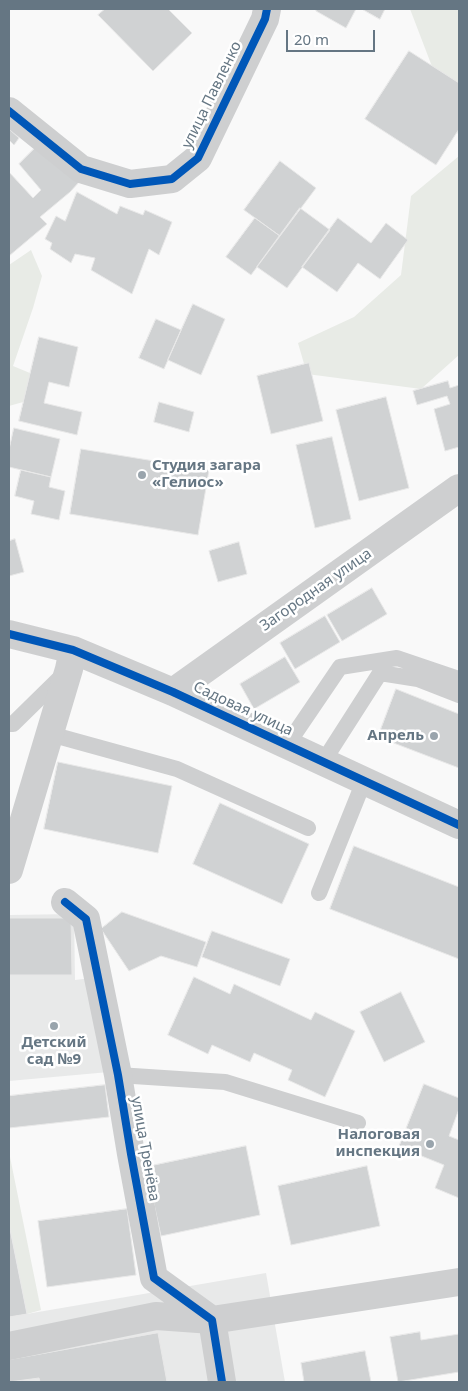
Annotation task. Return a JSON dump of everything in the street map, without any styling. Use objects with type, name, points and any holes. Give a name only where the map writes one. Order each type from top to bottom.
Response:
[{"type":"street","name":"улица Павленко","points":[[9,111],[81,169],[130,184],[172,179],[198,158],[265,19],[267,9]]},
{"type":"street","name":"Загородная улица","points":[[173,692],[459,488]]},
{"type":"street","name":"Садовая улица","points":[[9,634],[71,660],[173,692],[459,825]]},
{"type":"street","points":[[9,870],[71,660]]},
{"type":"street","name":"улица Тренёва","points":[[65,902],[86,919],[118,1076],[154,1278],[212,1320]]},
{"type":"street","points":[[9,1346],[156,1316],[212,1320],[459,1282]]},
{"type":"street","points":[[212,1320],[222,1382]]},
{"type":"lane","points":[[286,745],[340,667],[397,658],[459,679]]},
{"type":"lane","points":[[9,724],[13,724],[71,660]]},
{"type":"lane","points":[[323,762],[380,673],[418,679],[459,695]]},
{"type":"lane","points":[[50,734],[177,769],[308,828]]},
{"type":"lane","points":[[319,893],[364,781]]},
{"type":"lane","points":[[118,1076],[225,1082],[358,1123]]},
{"type":"shaded area","points":[[410,9],[459,9],[459,137]]},
{"type":"shaded area","points":[[459,156],[459,355],[421,389],[307,374],[298,343],[354,317],[401,275],[411,196]]},
{"type":"shaded area","points":[[31,250],[42,276],[13,366],[42,378],[41,397],[9,406],[9,265]]},
{"type":"shaded area","name":"Детский сад №9","points":[[74,914],[75,980],[91,978],[109,1072],[9,1081],[9,915]]},
{"type":"shaded area","points":[[9,1152],[41,1310],[27,1314],[9,1224]]},
{"type":"shaded area","points":[[266,1273],[285,1382],[9,1382],[9,1317]]},
{"type":"building","points":[[105,9],[168,9],[192,33],[153,71],[98,15]]},
{"type":"building","points":[[317,9],[356,9],[346,28],[316,11]]},
{"type":"building","points":[[362,9],[385,9],[380,19]]},
{"type":"building","points":[[409,51],[459,83],[459,129],[436,165],[365,119]]},
{"type":"building","points":[[9,129],[19,138],[14,145],[9,140]]},
{"type":"building","points":[[36,147],[81,180],[70,192],[40,217],[47,224],[9,256],[9,172],[33,198],[41,190],[19,164]]},
{"type":"building","points":[[280,161],[316,188],[280,236],[244,210]]},
{"type":"building","points":[[77,192],[117,214],[120,206],[143,215],[145,210],[172,222],[159,255],[149,249],[132,294],[91,270],[95,258],[75,254],[71,263],[50,249],[52,243],[45,239],[56,216],[65,221]]},
{"type":"building","points":[[300,208],[330,230],[287,288],[257,267]]},
{"type":"building","points":[[255,218],[280,236],[251,275],[226,257]]},
{"type":"building","points":[[338,218],[371,243],[386,223],[408,240],[380,279],[358,263],[337,292],[302,267]]},
{"type":"building","points":[[193,304],[225,319],[201,375],[168,360]]},
{"type":"building","points":[[156,319],[181,330],[164,369],[139,358]]},
{"type":"building","points":[[39,337],[78,347],[69,387],[49,382],[44,403],[82,412],[77,435],[19,421]]},
{"type":"building","points":[[309,363],[323,421],[271,434],[257,376]]},
{"type":"building","points":[[448,381],[450,388],[459,385],[459,447],[445,451],[434,409],[450,404],[447,396],[417,405],[413,391]]},
{"type":"building","points":[[386,397],[409,488],[359,501],[336,410]]},
{"type":"building","points":[[159,402],[194,412],[189,432],[154,422]]},
{"type":"building","points":[[14,428],[60,439],[51,477],[9,467],[9,450]]},
{"type":"building","points":[[332,437],[351,519],[315,528],[296,445]]},
{"type":"building","points":[[81,449],[209,470],[198,535],[70,514]]},
{"type":"building","points":[[21,470],[51,477],[49,487],[65,491],[59,520],[31,514],[34,501],[15,496]]},
{"type":"building","points":[[15,539],[24,572],[9,576],[9,541]]},
{"type":"building","points":[[239,542],[247,574],[218,582],[209,551]]},
{"type":"building","points":[[372,588],[387,614],[342,641],[327,615]]},
{"type":"building","points":[[325,616],[340,642],[295,669],[280,643]]},
{"type":"building","points":[[285,657],[300,682],[254,709],[240,684]]},
{"type":"building","points":[[396,689],[459,714],[459,768],[378,737]]},
{"type":"building","points":[[58,762],[172,786],[158,853],[44,829]]},
{"type":"building","points":[[220,803],[309,844],[282,904],[193,864]]},
{"type":"building","points":[[354,846],[459,887],[459,959],[330,909]]},
{"type":"building","points":[[122,912],[206,942],[197,967],[161,956],[129,971],[101,929]]},
{"type":"building","points":[[9,918],[71,918],[72,975],[9,975]]},
{"type":"building","points":[[212,931],[290,959],[280,986],[202,957]]},
{"type":"building","points":[[194,977],[230,994],[234,984],[311,1020],[315,1012],[355,1031],[325,1097],[288,1080],[292,1070],[254,1053],[250,1062],[212,1045],[208,1054],[168,1035]]},
{"type":"building","points":[[401,992],[425,1042],[384,1062],[360,1012]]},
{"type":"building","name":"Налоговая инспекция","points":[[424,1084],[459,1098],[459,1109],[449,1136],[459,1140],[459,1198],[435,1188],[444,1165],[399,1147]]},
{"type":"building","points":[[105,1085],[109,1117],[9,1128],[9,1096]]},
{"type":"building","points":[[246,1146],[260,1215],[161,1236],[146,1167]]},
{"type":"building","points":[[367,1166],[380,1226],[291,1245],[278,1186]]},
{"type":"building","points":[[127,1209],[136,1275],[47,1287],[38,1221]]},
{"type":"building","points":[[9,1224],[27,1314],[9,1317]]},
{"type":"building","points":[[420,1332],[421,1340],[459,1334],[459,1372],[398,1382],[390,1337]]},
{"type":"building","points":[[158,1333],[167,1382],[40,1382],[39,1378],[9,1382],[9,1360]]},
{"type":"building","points":[[365,1351],[371,1382],[304,1382],[301,1363]]},
{"type":"cycle path","points":[[9,111],[81,169],[130,184],[172,179],[198,158],[265,19],[267,9]]},
{"type":"cycle path","points":[[9,634],[73,650],[173,692],[459,825]]},
{"type":"cycle path","points":[[65,902],[86,919],[118,1075],[154,1278],[212,1320],[222,1382]]},
{"type":"place","name":"Студия загара «Гелиос»","points":[[142,475]]},
{"type":"place","name":"Апрель","points":[[434,736]]},
{"type":"place","name":"Детский сад №9","points":[[54,1026]]},
{"type":"place","name":"Налоговая инспекция","points":[[430,1144]]}]
